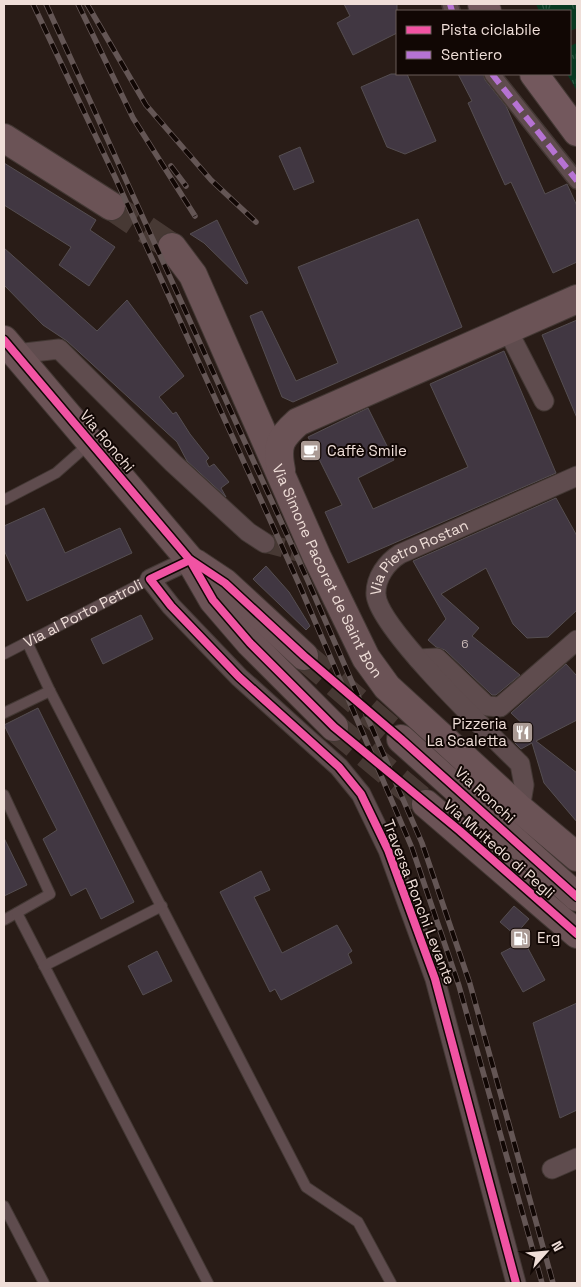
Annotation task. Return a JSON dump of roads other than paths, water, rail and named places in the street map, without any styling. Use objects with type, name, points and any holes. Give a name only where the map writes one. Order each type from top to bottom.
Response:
[{"type":"highway","points":[[535,75],[577,132]]},
{"type":"main road","points":[[4,138],[111,206]]},
{"type":"main road","name":"Via Simone Pacoret de Saint Bon","points":[[172,247],[193,275],[342,612],[366,658],[387,687],[520,809],[568,848]]},
{"type":"main road","points":[[283,481],[278,457],[282,436],[298,422],[577,299]]},
{"type":"main road","name":"Via Ronchi","points":[[10,347],[190,560],[213,600],[250,643],[334,727]]},
{"type":"main road","points":[[242,385],[262,413],[275,424],[298,422]]},
{"type":"main road","name":"Via Ronchi","points":[[190,560],[225,583],[304,656]]},
{"type":"main road","name":"Via Ronchi","points":[[401,739],[550,873]]},
{"type":"main road","name":"Via Multedo di Pegli","points":[[426,804],[460,831],[577,934]]},
{"type":"main road","name":"Via Multedo di Pegli","points":[[460,831],[488,841],[534,876],[550,873],[557,868],[562,852],[568,848]]},
{"type":"main road","name":"Via Multedo di Pegli","points":[[550,873],[577,897]]},
{"type":"street","points":[[493,75],[577,181]]},
{"type":"street","points":[[508,331],[544,401]]},
{"type":"street","points":[[10,347],[59,349],[173,463],[248,532],[265,543]]},
{"type":"street","name":"Via Pietro Rostan","points":[[520,809],[524,785],[520,764],[418,660],[379,606],[376,594],[379,579],[389,561],[577,476]]},
{"type":"street","name":"Via al Porto Petroli","points":[[150,579],[190,560]]},
{"type":"street","name":"Traversa Ronchi Levante","points":[[150,579],[171,606],[239,677],[339,767],[362,794],[388,850],[435,978],[516,1283]]},
{"type":"street","points":[[418,660],[438,658],[487,706],[500,707],[577,640]]},
{"type":"street","points":[[552,1169],[577,1158]]},
{"type":"lane","points":[[4,500],[56,473],[91,442]]},
{"type":"lane","name":"Via al Porto Petroli","points":[[4,654],[150,579]]},
{"type":"lane","points":[[27,642],[50,691],[306,1188],[358,1222],[391,1283]]},
{"type":"lane","points":[[4,713],[50,691]]},
{"type":"lane","points":[[4,795],[50,894],[4,920]]},
{"type":"lane","points":[[44,966],[162,906]]},
{"type":"lane","points":[[17,913],[208,1283]]},
{"type":"lane","points":[[4,1206],[44,1283]]},
{"type":"tunnel","points":[[111,206],[172,247]]},
{"type":"tunnel","points":[[265,543],[317,557]]},
{"type":"tunnel","points":[[304,656],[401,739]]},
{"type":"tunnel","points":[[334,727],[426,804]]},
{"type":"railway","points":[[33,4],[115,177],[299,584],[412,848],[459,986],[542,1283]]},
{"type":"railway","points":[[46,4],[308,581],[422,843],[470,984],[553,1283]]},
{"type":"railway","points":[[78,4],[133,118],[195,216]]},
{"type":"railway","points":[[87,4],[146,105],[211,180],[256,222]]},
{"type":"railway","points":[[171,166],[186,186]]},
{"type":"place","name":"Caffè Smile","points":[[311,451]]},
{"type":"place","name":"Pizzeria La Scaletta","points":[[523,733]]},
{"type":"place","name":"Erg","points":[[521,938]]}]
